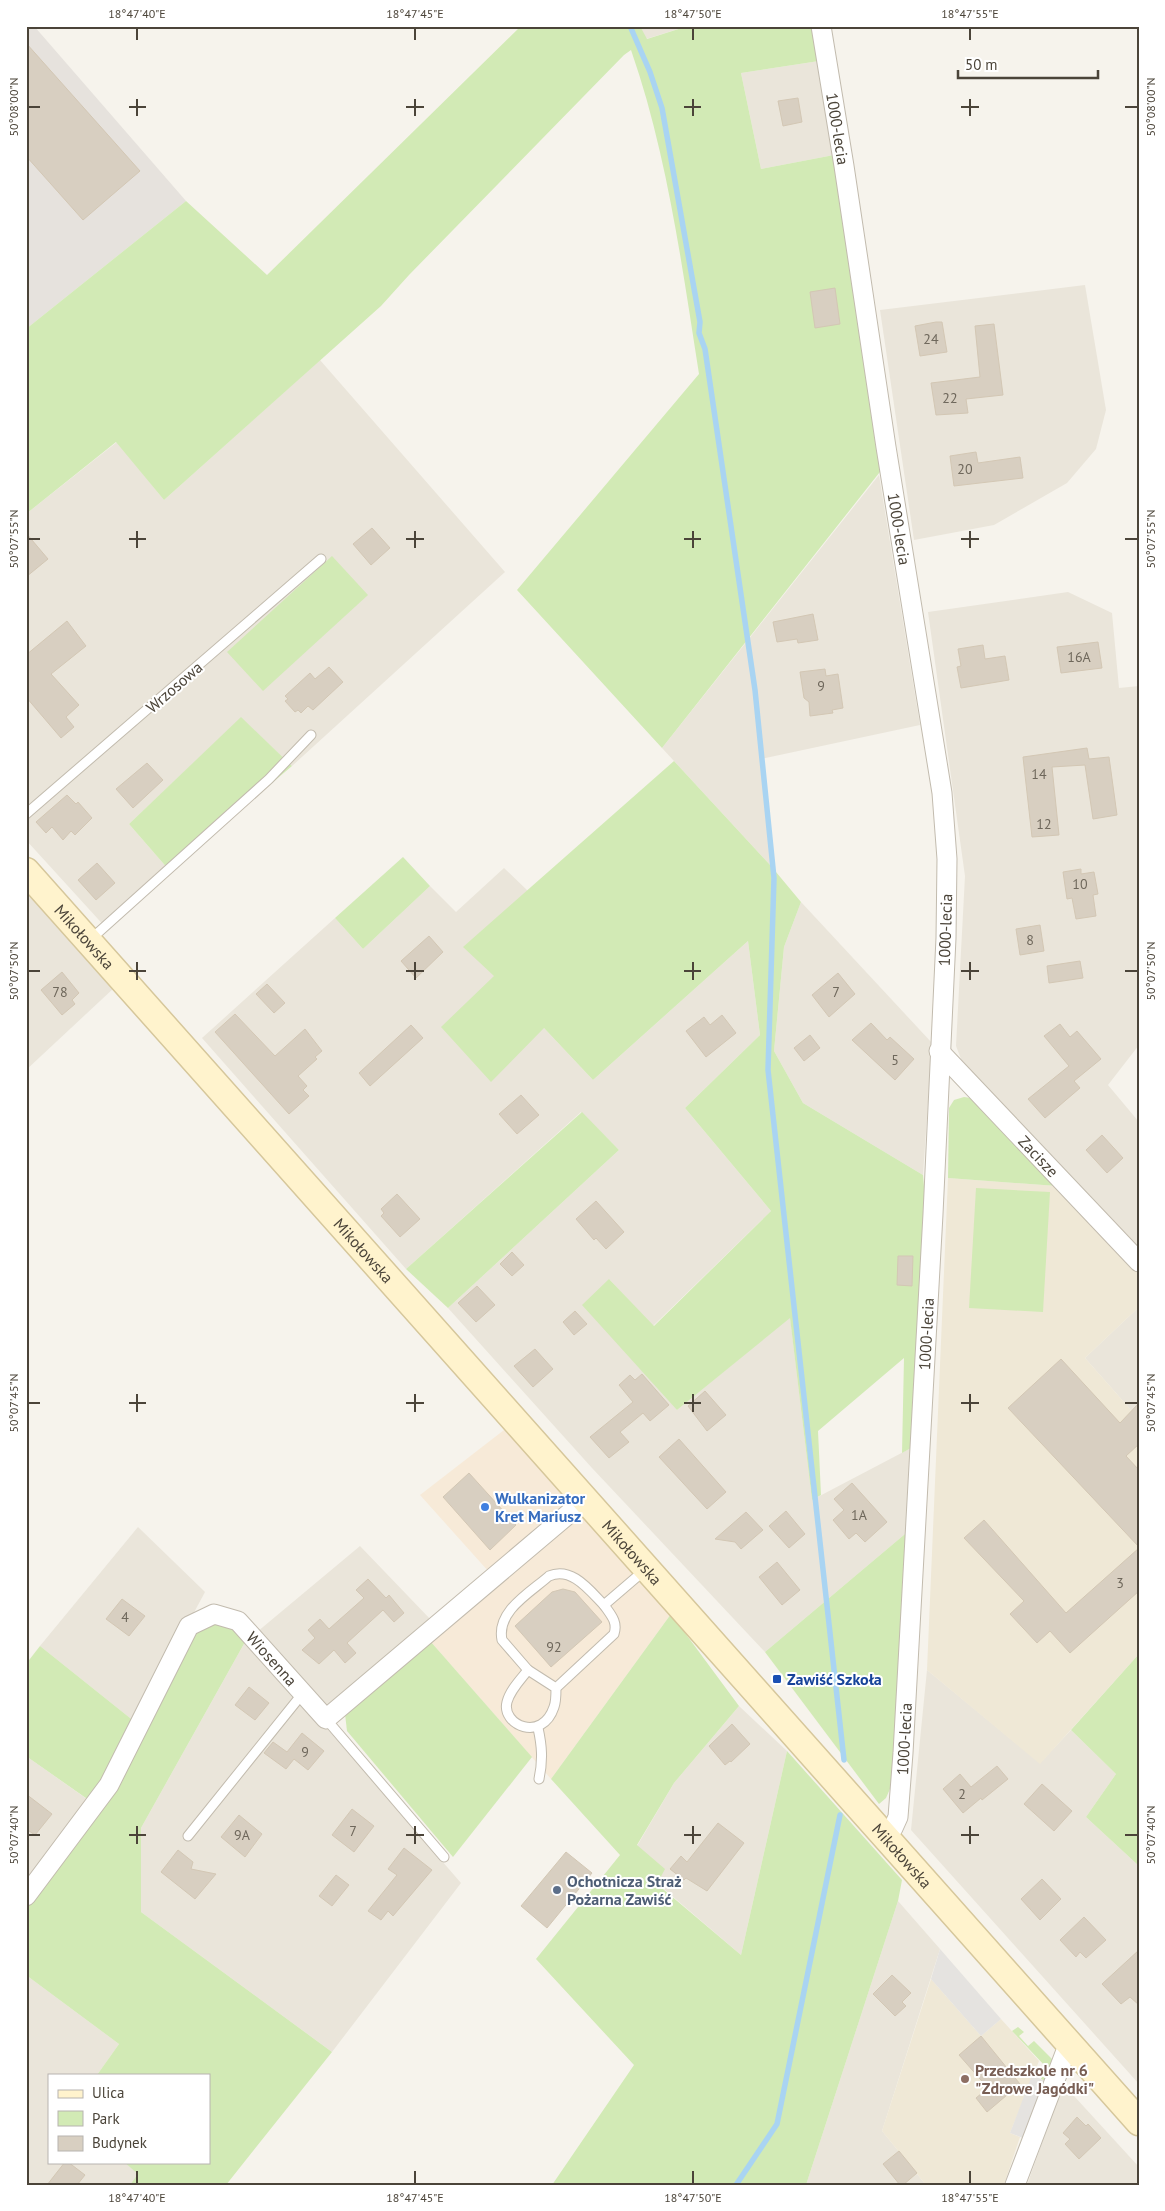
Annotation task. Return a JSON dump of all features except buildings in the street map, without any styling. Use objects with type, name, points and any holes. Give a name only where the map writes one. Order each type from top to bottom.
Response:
[{"type":"main road","name":"Mikołowska","points":[[26,871],[1139,2122]]},
{"type":"street","name":"1000-lecia","points":[[822,26],[886,447],[942,793],[947,859],[946,938],[932,1224],[900,1804],[896,1823],[885,1837]]},
{"type":"street","name":"Zacisze","points":[[939,1051],[1139,1262]]},
{"type":"street","points":[[326,1718],[585,1500]]},
{"type":"street","name":"Wiosenna","points":[[26,1896],[109,1785],[189,1626],[214,1614],[238,1621],[326,1718]]},
{"type":"street","points":[[1014,2185],[1069,2044]]},
{"type":"lane","name":"Wrzosowa","points":[[26,814],[321,559]]},
{"type":"lane","points":[[88,941],[269,779],[311,735]]},
{"type":"lane","points":[[604,1605],[646,1569]]},
{"type":"lane","points":[[528,1670],[506,1703],[508,1712],[515,1722],[524,1728],[538,1728],[548,1720],[555,1706],[556,1688],[614,1634],[615,1622],[604,1605],[579,1581],[564,1573],[550,1576],[510,1610],[504,1618],[500,1632],[502,1640],[528,1670],[556,1688]]},
{"type":"lane","points":[[188,1836],[303,1693]]},
{"type":"lane","points":[[326,1718],[444,1857]]},
{"type":"lane","points":[[538,1728],[542,1747],[540,1779]]},
{"type":"shaded area","points":[[26,26],[34,26],[186,201],[26,329]]},
{"type":"shaded area","points":[[640,26],[688,26],[646,39]]},
{"type":"shaded area","points":[[819,61],[834,155],[761,169],[741,73]]},
{"type":"shaded area","points":[[1085,285],[1106,410],[1096,449],[1067,483],[994,525],[914,540],[880,310]]},
{"type":"shaded area","points":[[320,360],[505,572],[292,766],[241,718],[129,824],[169,870],[108,930],[26,840],[26,514],[117,442],[164,500]]},
{"type":"shaded area","points":[[879,475],[920,725],[761,759],[771,866],[662,748]]},
{"type":"shaded area","points":[[1068,592],[1112,613],[1119,688],[1139,686],[1139,1045],[1108,1085],[1139,1122],[1139,1273],[966,1072],[956,1046],[965,876],[928,612]]},
{"type":"shaded area","points":[[504,868],[528,891],[464,947],[494,975],[593,1080],[748,941],[760,1035],[685,1108],[771,1211],[653,1326],[609,1279],[677,1410],[790,1317],[812,1500],[911,1448],[911,1529],[765,1652],[592,1468],[448,1308],[619,1150],[581,1112],[406,1269],[202,1038],[335,918],[363,949],[430,886],[456,912]]},
{"type":"shaded area","points":[[26,889],[115,987],[26,1070]]},
{"type":"shaded area","points":[[801,902],[932,1043],[923,1175],[803,1103],[774,1051],[784,947]]},
{"type":"shaded area","points":[[948,1178],[1057,1186],[1092,1220],[1139,1273],[1139,1307],[1085,1358],[1139,1419],[1139,1654],[1040,1764],[927,1670]]},
{"type":"shaded area","points":[[1139,1307],[1139,1419],[1085,1358]]},
{"type":"shaded area","points":[[504,1430],[572,1502],[489,1572],[420,1495]]},
{"type":"shaded area","points":[[580,1512],[671,1614],[551,1779],[431,1642]]},
{"type":"shaded area","points":[[138,1527],[205,1592],[135,1722],[40,1646]]},
{"type":"shaded area","points":[[360,1546],[432,1621],[318,1718],[461,1883],[332,2052],[141,1912],[141,1828],[245,1642]]},
{"type":"shaded area","points":[[927,1670],[1040,1763],[1071,1730],[1116,1774],[1086,1817],[1139,1866],[1139,2084],[911,1830]]},
{"type":"shaded area","points":[[739,1706],[787,1751],[741,1955],[657,1883],[637,1846],[674,1783]]},
{"type":"shaded area","points":[[26,1756],[101,1809],[26,1904]]},
{"type":"shaded area","points":[[898,1901],[940,1949],[882,2131],[926,2185],[806,2185]]},
{"type":"shaded area","points":[[940,1949],[1001,2019],[981,2036],[931,1979]]},
{"type":"shaded area","points":[[26,1975],[119,2044],[98,2074],[48,2074],[48,2164],[126,2164],[139,2174],[130,2185],[26,2185]]},
{"type":"shaded area","name":"Przedszkole nr 6 \"Zdrowe Jagódki\"","points":[[931,1979],[981,2036],[1001,2019],[1039,2061],[1010,2133],[1020,2137],[1004,2185],[926,2185],[882,2131]]},
{"type":"shaded area","points":[[1032,2075],[1045,2081],[1023,2138],[1010,2133]]},
{"type":"shaded area","points":[[1063,2084],[1139,2167],[1139,2185],[1027,2185]]},
{"type":"green space","points":[[521,26],[640,26],[647,39],[688,26],[812,26],[819,61],[741,73],[761,169],[834,155],[883,468],[662,748],[517,590],[699,374],[680,251],[664,169],[644,89],[631,50],[409,275],[381,306],[164,500],[116,442],[26,514],[26,329],[186,201],[267,275]]},
{"type":"green space","points":[[332,556],[368,595],[263,691],[227,652]]},
{"type":"green space","points":[[241,717],[292,766],[169,870],[129,824]]},
{"type":"green space","points":[[674,761],[771,866],[801,902],[784,947],[774,1051],[803,1103],[923,1175],[926,1209],[911,1448],[902,1453],[904,1358],[818,1431],[821,1495],[812,1500],[790,1318],[677,1410],[582,1305],[609,1279],[654,1326],[771,1211],[685,1108],[760,1035],[748,941],[593,1080],[544,1028],[491,1082],[441,1027],[494,976],[463,947]]},
{"type":"green space","points":[[403,857],[430,886],[363,949],[335,918]]},
{"type":"green space","points":[[964,1097],[978,1099],[1057,1186],[948,1178],[949,1108],[954,1100]]},
{"type":"green space","points":[[582,1112],[619,1150],[448,1308],[406,1269]]},
{"type":"green space","points":[[976,1188],[1050,1192],[1043,1312],[969,1308]]},
{"type":"green space","points":[[911,1529],[893,1782],[886,1798],[879,1804],[765,1652]]},
{"type":"green space","points":[[671,1614],[739,1706],[674,1783],[637,1845],[665,1869],[657,1884],[741,1955],[787,1751],[902,1880],[898,1901],[806,2185],[552,2185],[634,2065],[536,1959],[620,1855],[551,1779]]},
{"type":"green space","points":[[210,1619],[232,1627],[245,1642],[141,1828],[141,1912],[332,2052],[226,2185],[130,2185],[138,2174],[126,2164],[210,2164],[210,2074],[98,2074],[119,2044],[26,1975],[26,1904],[192,1630]]},
{"type":"green space","points":[[431,1642],[532,1757],[453,1857],[347,1731],[345,1714]]},
{"type":"green space","points":[[40,1646],[135,1722],[93,1803],[26,1756],[26,1664]]},
{"type":"green space","points":[[1139,1654],[1139,1866],[1086,1817],[1116,1774],[1071,1730]]},
{"type":"green space","points":[[1018,2027],[1024,2032],[1019,2036],[1028,2046],[1034,2041],[1052,2059],[1045,2081],[1041,2079],[1045,2066],[1012,2031]]},
{"type":"waterway","points":[[630,26],[650,72],[662,108],[700,322],[699,333],[705,349],[755,690],[774,878],[768,1070],[844,1760]]},
{"type":"waterway","points":[[736,2185],[777,2124],[840,1815]]},
{"type":"place","name":"Wulkanizator Kret Mariusz","points":[[485,1507]]},
{"type":"place","name":"Zawiść Szkoła","points":[[777,1679]]},
{"type":"place","name":"Ochotnicza Straż Pożarna Zawiść","points":[[557,1890]]},
{"type":"place","name":"Przedszkole nr 6 \"Zdrowe Jagódki\"","points":[[965,2079]]}]
